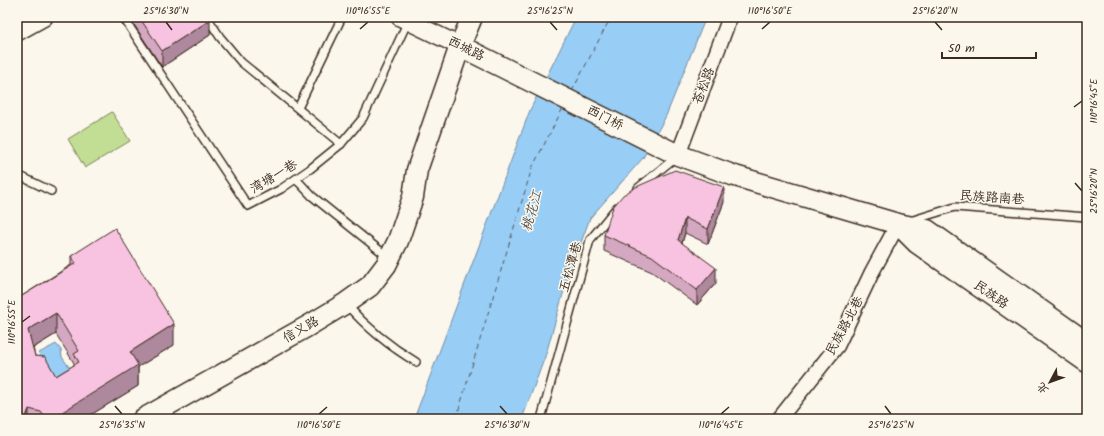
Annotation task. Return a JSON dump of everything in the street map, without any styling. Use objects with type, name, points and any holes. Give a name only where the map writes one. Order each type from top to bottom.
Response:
[{"type":"main road","points":[[466,49],[472,17]]},
{"type":"main road","points":[[466,49],[485,17]]},
{"type":"main road","name":"西城路","points":[[466,49],[533,81]]},
{"type":"main road","name":"信义路","points":[[143,419],[346,303],[370,286],[390,258],[398,241],[413,197],[427,174],[466,49]]},
{"type":"main road","name":"西门桥","points":[[533,81],[678,155]]},
{"type":"main road","name":"民族路","points":[[678,155],[735,176],[898,224],[927,230],[1087,343]]},
{"type":"main road","name":"民族路","points":[[898,224],[917,244],[1087,362]]},
{"type":"street","points":[[20,26],[44,17]]},
{"type":"street","name":"苍松路","points":[[678,155],[730,17]]},
{"type":"street","name":"西城路","points":[[404,19],[466,49]]},
{"type":"street","name":"民族路北巷","points":[[780,419],[837,346],[872,272],[898,224]]},
{"type":"lane","name":"湾塘一巷","points":[[123,17],[248,206],[296,179],[341,144],[363,118],[404,19]]},
{"type":"lane","points":[[207,17],[220,37],[241,62],[341,144]]},
{"type":"lane","points":[[298,108],[342,17]]},
{"type":"lane","points":[[632,193],[678,155]]},
{"type":"lane","points":[[17,172],[20,176],[51,191]]},
{"type":"lane","points":[[296,179],[312,196],[390,258]]},
{"type":"lane","name":"五松潭巷","points":[[541,419],[590,240],[620,203]]},
{"type":"lane","name":"民族路南巷","points":[[898,224],[955,207],[1087,218]]},
{"type":"lane","points":[[346,303],[365,326],[391,347],[416,362]]},
{"type":"green space","points":[[112,112],[130,141],[85,168],[68,139]]},
{"type":"water","name":"桃花江","points":[[576,17],[706,17],[666,116],[643,158],[590,218],[567,280],[546,354],[522,419],[414,419],[530,110]]},
{"type":"water","points":[[56,344],[61,350],[62,357],[72,371],[56,389],[43,367],[39,353]]},
{"type":"building","points":[[139,17],[208,17],[210,20],[162,51]]},
{"type":"building","points":[[675,170],[724,187],[708,229],[685,218],[678,240],[716,268],[697,290],[652,256],[604,235],[613,207],[623,195],[636,187]]},
{"type":"building","points":[[115,228],[174,324],[130,352],[138,365],[51,419],[46,419],[41,412],[29,409],[25,419],[17,419],[17,299],[76,263],[71,256]],"holes":[[[56,313],[79,351],[74,354],[79,362],[56,376],[45,357],[35,356],[28,330]]]},
{"type":"ferry route","points":[[572,91],[611,17]]},
{"type":"ferry route","points":[[456,419],[532,168],[563,108]]}]
